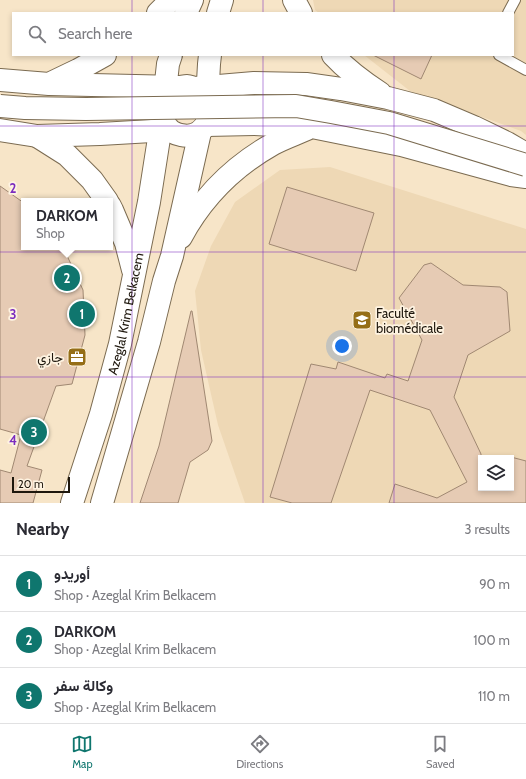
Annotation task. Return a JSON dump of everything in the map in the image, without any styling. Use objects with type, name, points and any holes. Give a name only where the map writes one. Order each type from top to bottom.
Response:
[{"type":"main road","points":[[159,12],[171,0]]},
{"type":"main road","points":[[186,12],[192,0]]},
{"type":"main road","points":[[218,12],[222,0]]},
{"type":"main road","points":[[294,0],[300,12]]},
{"type":"main road","points":[[49,84],[103,56]]},
{"type":"main road","points":[[171,56],[168,64],[179,103],[175,134],[183,136],[192,135],[203,128],[254,124],[312,127],[401,145],[511,175],[526,177]]},
{"type":"main road","points":[[179,103],[209,56]]},
{"type":"main road","points":[[334,56],[362,81],[388,98]]},
{"type":"main road","points":[[0,80],[49,84],[210,108],[209,117],[203,128],[172,256],[164,281],[149,342],[102,503]]},
{"type":"main road","points":[[0,130],[37,136],[100,134],[179,103],[254,83],[306,84],[388,98],[434,110],[474,126],[526,154]]},
{"type":"main road","name":"Azeglal Krim Belkacem","points":[[72,503],[101,414],[120,344],[149,202],[179,103]]},
{"type":"main road","points":[[0,106],[86,109],[296,106],[389,124],[526,165]]},
{"type":"main road","points":[[172,256],[190,222],[208,197],[241,165],[274,144],[312,127]]},
{"type":"main road","points":[[37,136],[67,155],[92,180],[105,198]]},
{"type":"main road","points":[[113,212],[126,242],[135,275]]},
{"type":"lane","points":[[509,12],[515,0]]},
{"type":"lane","points":[[501,56],[526,70]]},
{"type":"shaded area","points":[[313,0],[526,0],[526,135],[521,131],[410,91],[365,56],[514,56],[514,12],[318,12],[315,10]]},
{"type":"shaded area","name":"Faculté biomédicale","points":[[330,167],[526,229],[526,503],[245,503],[218,425],[201,350],[195,291],[211,246],[235,202],[280,170]]},
{"type":"building","points":[[375,56],[432,56],[421,79]]},
{"type":"building","points":[[0,186],[21,201],[21,250],[64,250],[83,290],[85,335],[72,384],[56,386],[27,466],[42,470],[33,503],[0,503],[0,470],[11,473],[21,435],[0,429]]},
{"type":"building","points":[[287,187],[374,213],[356,271],[269,244]]},
{"type":"building","points":[[431,263],[463,285],[500,287],[507,292],[510,331],[468,355],[454,397],[481,454],[478,455],[478,491],[514,491],[514,458],[526,461],[526,503],[389,503],[395,484],[437,498],[467,482],[430,410],[370,390],[331,503],[292,503],[270,497],[311,364],[336,369],[338,362],[385,378],[387,374],[408,381],[422,340],[399,298],[424,265]]},
{"type":"building","points":[[191,311],[212,441],[208,450],[190,462],[178,503],[140,503],[159,446]]},
{"type":"place","name":"DARKOM","points":[[67,278]]},
{"type":"place","name":"أوريدو","points":[[82,314]]},
{"type":"place","name":"Faculté biomédicale","points":[[362,320]]},
{"type":"place","name":"جازي","points":[[77,357]]},
{"type":"place","name":"وكالة سفر","points":[[34,432]]}]
